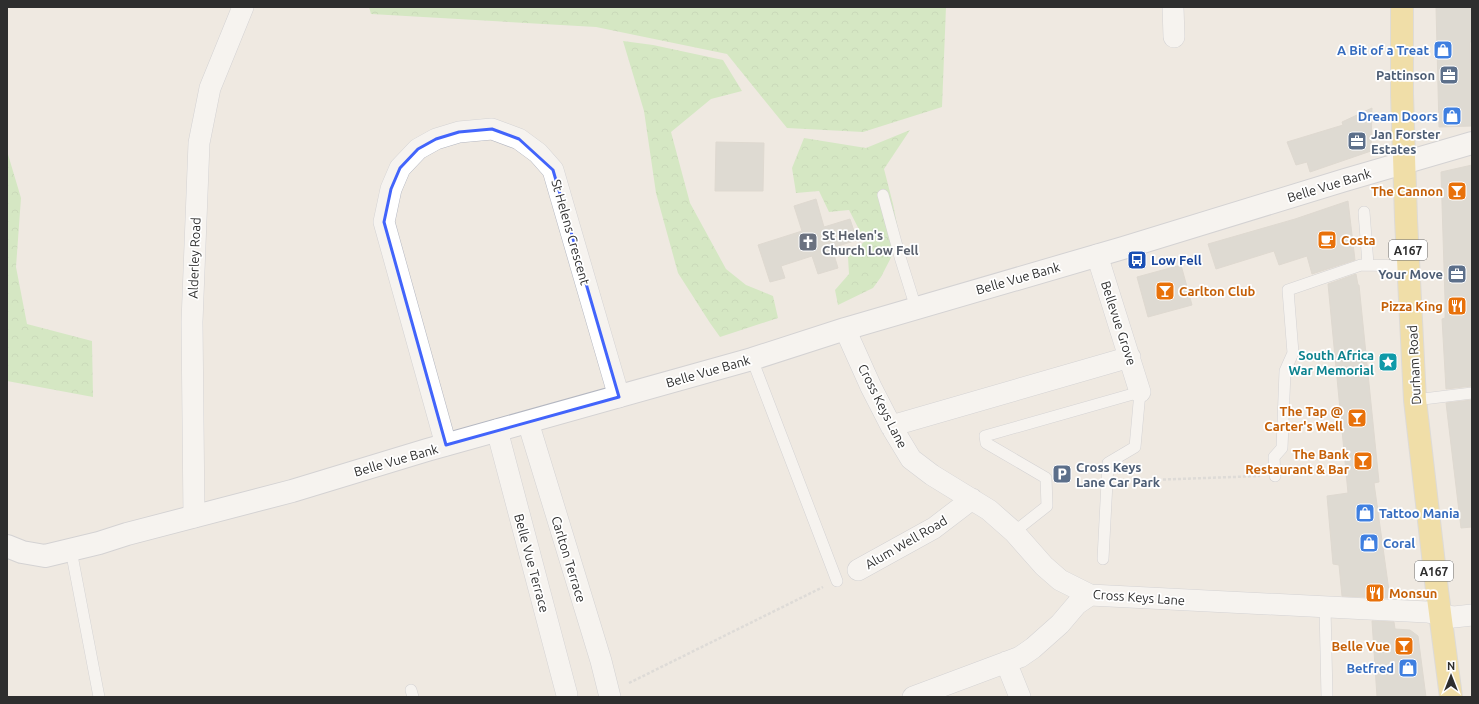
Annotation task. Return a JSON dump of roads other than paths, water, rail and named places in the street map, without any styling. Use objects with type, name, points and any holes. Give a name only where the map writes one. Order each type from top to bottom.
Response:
[{"type":"main road","name":"Durham Road","points":[[1402,7],[1402,94],[1415,400],[1451,697]]},
{"type":"street","name":"Alderley Road","points":[[194,517],[192,322],[199,143],[210,88],[243,7]]},
{"type":"street","points":[[1174,7],[1174,37]]},
{"type":"street","name":"St Helens Crescent","points":[[446,445],[384,222],[391,189],[400,168],[418,149],[436,139],[459,132],[492,129],[519,139],[538,153],[553,170],[619,397]]},
{"type":"street","name":"Belle Vue Bank","points":[[7,546],[22,552],[45,556],[292,491],[497,430],[752,359],[845,329],[1472,143]]},
{"type":"street","name":"Bellevue Grove","points":[[1097,255],[1140,392]]},
{"type":"street","name":"Cross Keys Lane","points":[[845,329],[871,387],[891,426],[911,459],[932,475],[989,510],[1014,532],[1044,566],[1060,580],[1090,595],[1427,612],[1454,617],[1472,615]]},
{"type":"street","points":[[891,426],[1130,357]]},
{"type":"street","name":"Carlton Terrace","points":[[528,422],[601,661],[609,695]]},
{"type":"street","name":"Belle Vue Terrace","points":[[497,430],[567,696]]},
{"type":"street","name":"Alum Well Road","points":[[858,570],[934,528],[972,499]]},
{"type":"street","points":[[913,697],[1020,657],[1033,648],[1060,624],[1077,604],[1090,595]]},
{"type":"street","points":[[1006,662],[1020,697]]},
{"type":"lane","points":[[883,195],[916,308]]},
{"type":"lane","points":[[1364,212],[1368,264]]},
{"type":"lane","points":[[1275,476],[1274,457],[1282,448],[1285,371],[1293,353],[1288,290],[1361,265],[1409,266]]},
{"type":"lane","points":[[752,359],[837,580]]},
{"type":"lane","points":[[1014,532],[1047,506],[1046,478],[986,443],[985,436],[1140,392],[1135,448],[1108,463],[1103,559]]},
{"type":"lane","points":[[1415,400],[1472,393]]},
{"type":"lane","points":[[71,550],[100,697]]},
{"type":"lane","points":[[1325,607],[1327,697]]},
{"type":"place","name":"A Bit of a Treat","points":[[1443,50]]},
{"type":"place","name":"Pattinson","points":[[1449,75]]},
{"type":"place","name":"Dream Doors","points":[[1452,116]]},
{"type":"place","name":"Jan Forster Estates","points":[[1357,141]]},
{"type":"place","name":"The Cannon","points":[[1457,191]]},
{"type":"place","name":"Costa","points":[[1327,240]]},
{"type":"place","name":"St Helen's Church Low Fell","points":[[808,242]]},
{"type":"place","name":"Low Fell","points":[[1137,260]]},
{"type":"place","name":"Your Move","points":[[1457,274]]},
{"type":"place","name":"Carlton Club","points":[[1165,291]]},
{"type":"place","name":"Pizza King","points":[[1457,306]]},
{"type":"place","name":"South Africa War Memorial","points":[[1388,362]]},
{"type":"place","name":"The Tap @ Carter's Well","points":[[1357,418]]},
{"type":"place","name":"The Bank Restaurant & Bar","points":[[1363,461]]},
{"type":"place","name":"Cross Keys Lane Car Park","points":[[1062,474]]},
{"type":"place","name":"Tattoo Mania","points":[[1365,513]]},
{"type":"place","name":"Coral","points":[[1369,543]]},
{"type":"place","name":"Monsun","points":[[1375,593]]},
{"type":"place","name":"Belle Vue","points":[[1404,646]]},
{"type":"place","name":"Betfred","points":[[1408,668]]}]
